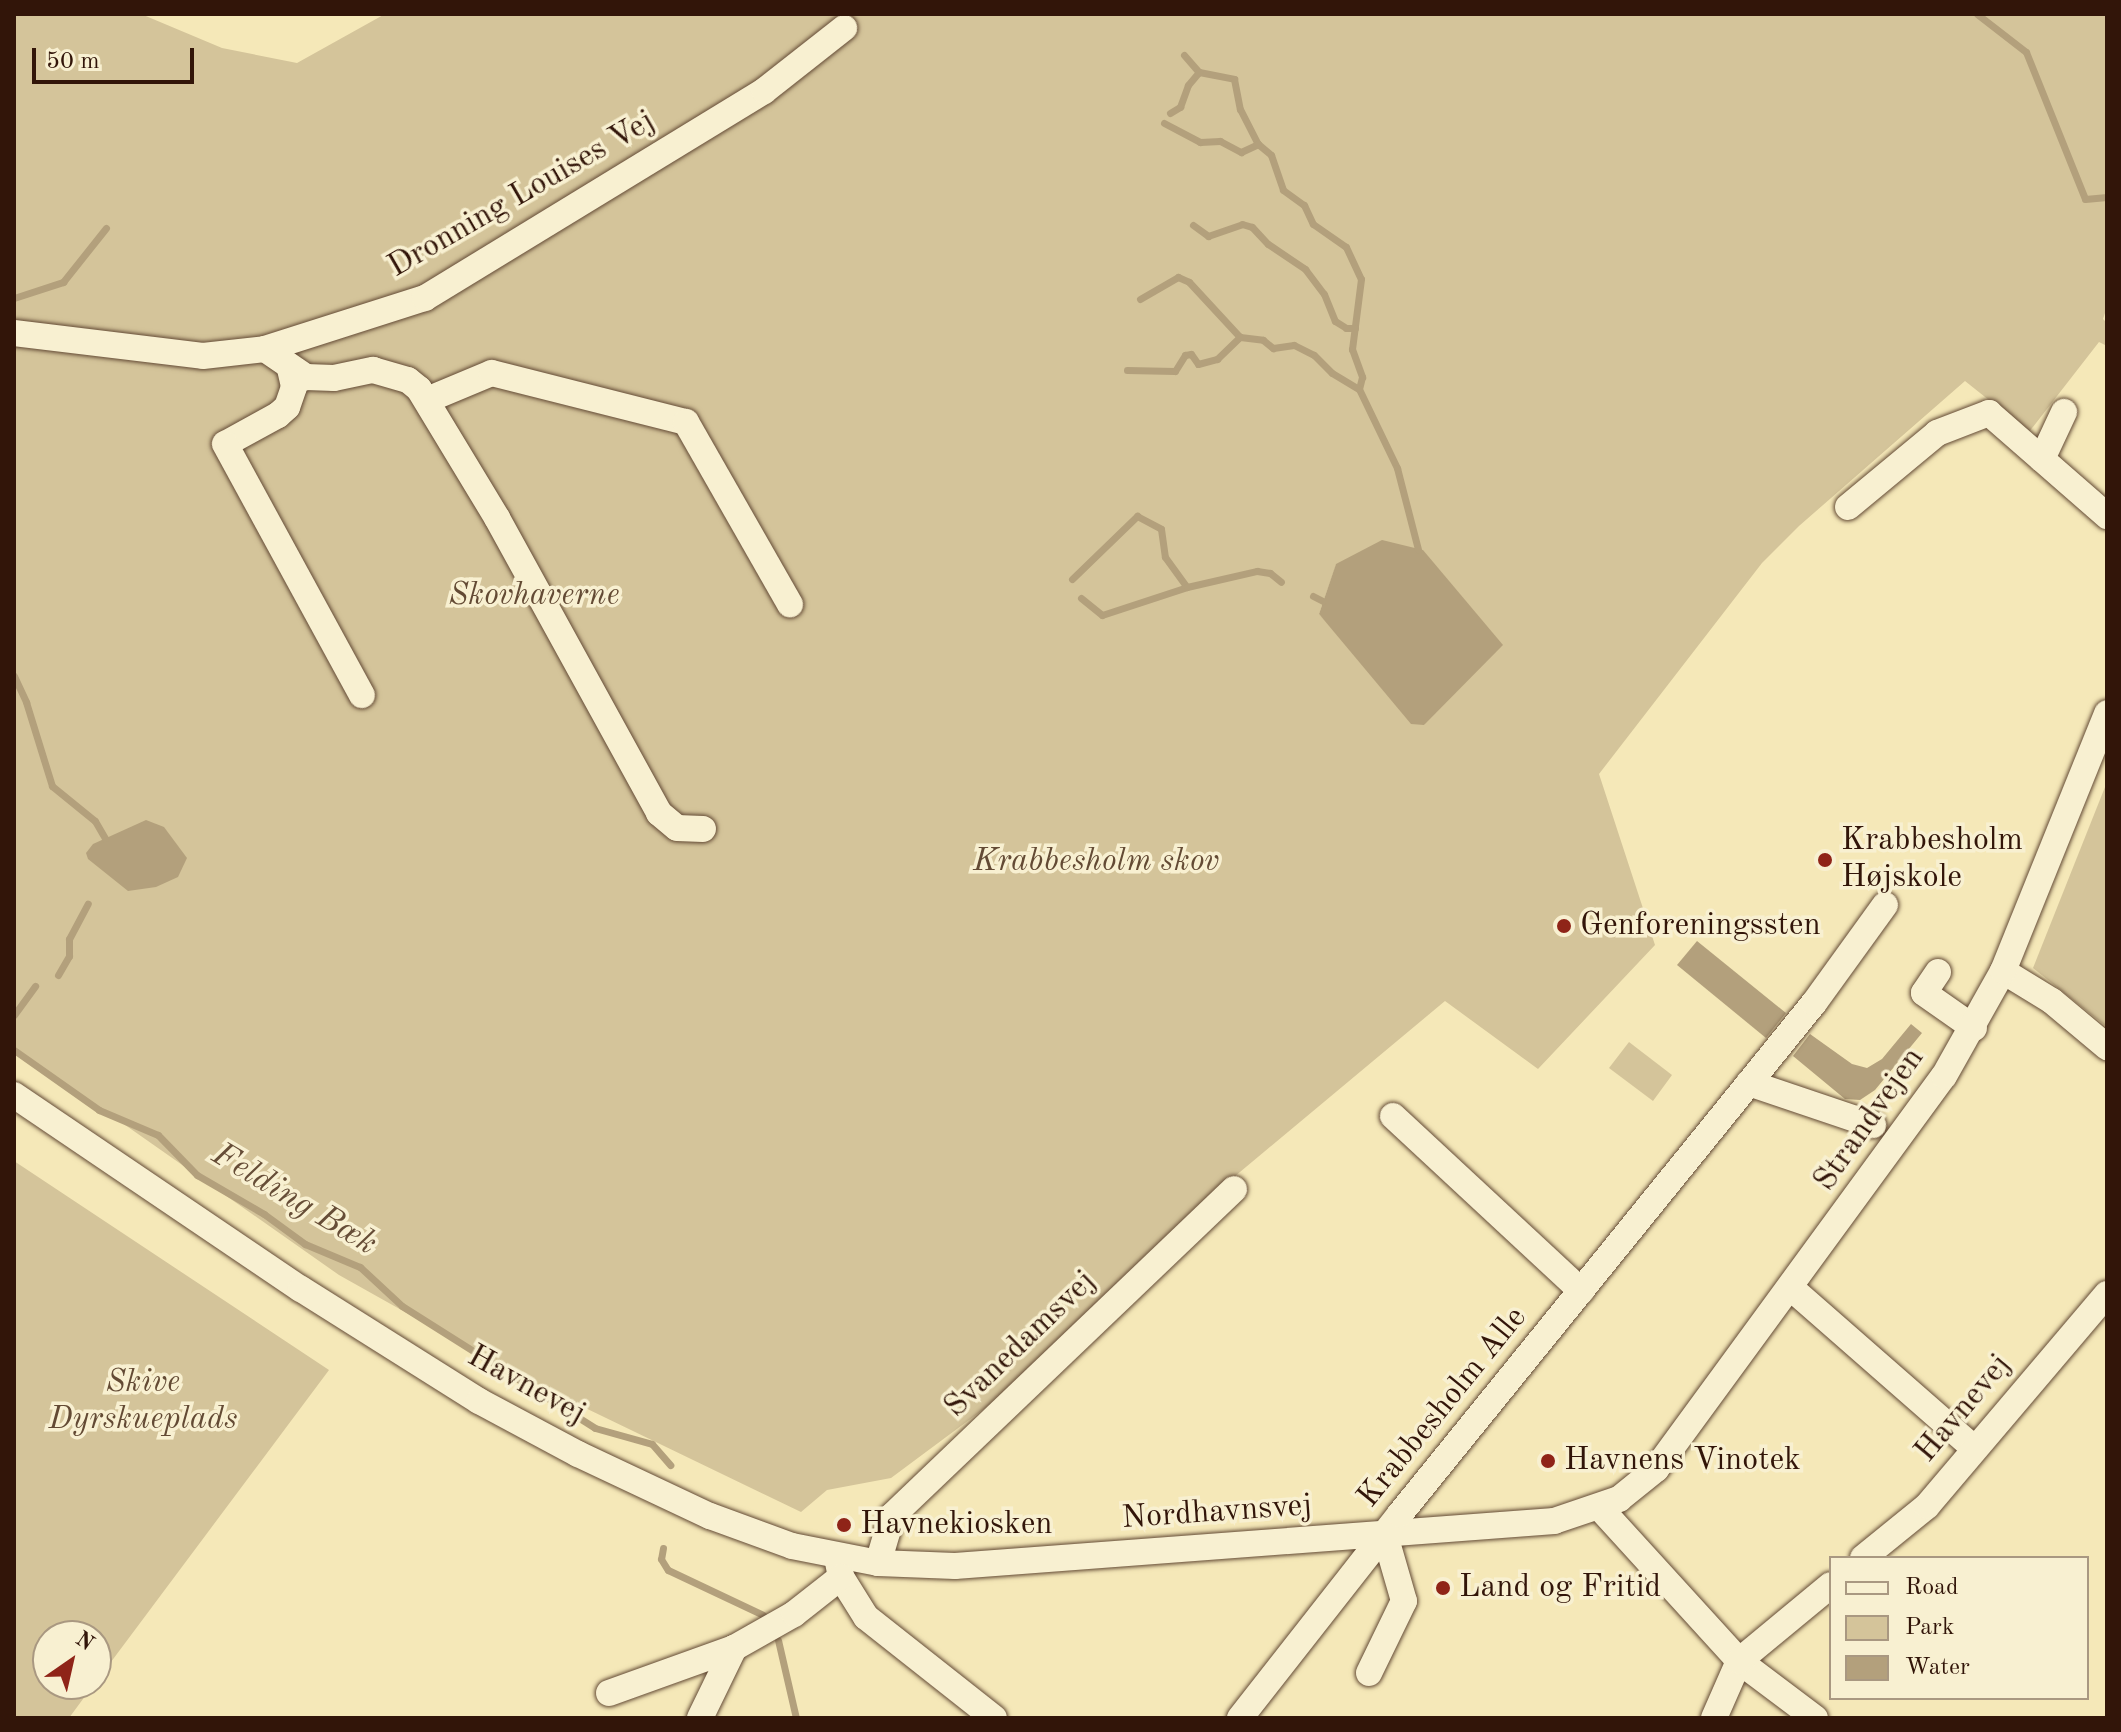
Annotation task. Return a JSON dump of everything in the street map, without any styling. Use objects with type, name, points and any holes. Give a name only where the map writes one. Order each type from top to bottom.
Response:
[{"type":"street","name":"Dronning Louises Vej","points":[[14,333],[203,356],[265,349],[425,298],[764,91],[844,28]]},
{"type":"street","points":[[265,349],[290,369],[320,379],[373,370],[390,373],[408,380],[427,400],[497,518],[659,813],[677,828],[703,829]]},
{"type":"street","points":[[290,369],[294,387],[287,407],[225,444],[362,695]]},
{"type":"street","points":[[427,400],[492,373],[686,422],[790,604]]},
{"type":"street","points":[[2042,459],[2064,412]]},
{"type":"street","points":[[1848,507],[1937,433],[1989,413],[2107,516]]},
{"type":"street","name":"Strandvejen","points":[[1600,1508],[1619,1499],[1656,1469],[1903,1136],[1974,1028],[2003,971],[2107,713]]},
{"type":"street","name":"Krabbesholm Alle","points":[[1240,1718],[1814,1003],[1885,905]]},
{"type":"street","points":[[2003,971],[2052,1001],[2107,1047]]},
{"type":"street","points":[[1938,972],[1924,993],[1974,1028]]},
{"type":"street","points":[[1749,1083],[1873,1125]]},
{"type":"street","name":"Havnevej","points":[[14,1095],[301,1289],[479,1401],[578,1454],[710,1516],[839,1567]]},
{"type":"street","points":[[1393,1116],[1581,1291]]},
{"type":"street","name":"Svanedamsvej","points":[[878,1563],[892,1516],[1234,1189]]},
{"type":"street","points":[[1791,1288],[1975,1449]]},
{"type":"street","name":"Havnevej","points":[[1865,1556],[1927,1506],[2107,1294]]},
{"type":"street","points":[[1600,1508],[1739,1661],[1815,1718]]},
{"type":"street","name":"Nordhavnsvej","points":[[839,1567],[878,1563],[990,1564],[1385,1535],[1554,1521],[1600,1508]]},
{"type":"street","points":[[1369,1673],[1404,1601],[1385,1535]]},
{"type":"street","points":[[609,1693],[734,1648],[794,1614],[839,1567],[866,1617],[994,1718]]},
{"type":"street","points":[[1714,1718],[1739,1661],[1829,1587]]},
{"type":"street","points":[[700,1718],[734,1648]]},
{"type":"green space","name":"Krabbesholm skov","points":[[14,14],[141,14],[222,48],[297,63],[385,14],[2107,14],[2107,307],[2103,319],[2107,323],[2107,346],[2099,342],[2029,432],[1965,381],[1799,526],[1762,563],[1599,774],[1655,945],[1538,1069],[1445,1001],[1234,1177],[1004,1394],[891,1478],[827,1490],[801,1512],[517,1375],[339,1275],[14,1047]],"holes":[[[1336,565],[1425,725],[1319,614]]]},
{"type":"green space","points":[[2107,782],[2107,1027],[2033,968]]},
{"type":"green space","points":[[1629,1042],[1672,1075],[1653,1101],[1609,1068]]},
{"type":"green space","name":"Skive Dyrskueplads","points":[[14,1161],[329,1370],[112,1661],[112,1620],[32,1620],[32,1700],[82,1700],[69,1718],[14,1718]]},
{"type":"water","points":[[1382,540],[1423,550],[1503,645],[1424,725],[1411,724],[1319,614],[1336,564]]},
{"type":"water","points":[[146,820],[164,827],[187,858],[178,877],[156,887],[128,891],[88,859],[86,853],[93,844]]},
{"type":"water","points":[[1697,941],[1786,1013],[1766,1038],[1677,965]]},
{"type":"water","points":[[1911,1024],[1922,1033],[1875,1090],[1860,1100],[1845,1099],[1793,1056],[1810,1034],[1852,1064],[1867,1068],[1882,1059]]},
{"type":"waterway","points":[[1977,14],[2026,52],[2085,199],[2107,197]]},
{"type":"waterway","points":[[1184,55],[1199,72],[1234,79],[1240,109],[1258,144],[1271,155],[1283,190],[1304,205],[1313,224],[1346,247],[1361,279],[1352,349],[1362,377],[1359,389],[1397,468],[1418,549]]},
{"type":"waterway","points":[[1170,113],[1180,107],[1188,85],[1199,72]]},
{"type":"waterway","points":[[1164,123],[1200,142],[1220,141],[1241,152],[1258,144]]},
{"type":"waterway","points":[[1193,225],[1208,236],[1242,224],[1252,227],[1268,244],[1305,269],[1324,294],[1335,321],[1346,328],[1355,328]]},
{"type":"waterway","points":[[14,298],[63,282],[106,228]]},
{"type":"waterway","points":[[1140,299],[1178,277],[1189,282],[1240,337],[1263,340],[1273,348],[1294,345],[1314,355],[1332,373],[1359,389]]},
{"type":"waterway","points":[[1127,370],[1175,371],[1185,355],[1191,354],[1198,364],[1217,359],[1240,337]]},
{"type":"waterway","points":[[1072,579],[1137,516],[1161,529],[1165,557],[1187,587]]},
{"type":"waterway","points":[[1081,598],[1102,615],[1187,587],[1257,571],[1270,573],[1281,582]]},
{"type":"waterway","points":[[1313,596],[1323,601]]},
{"type":"waterway","points":[[14,676],[26,702],[52,786],[95,821],[105,838]]},
{"type":"waterway","points":[[58,975],[69,956],[69,939],[88,904]]},
{"type":"waterway","points":[[14,1015],[35,986]]},
{"type":"waterway","name":"Felding Bæk","points":[[14,1050],[99,1110],[158,1135],[197,1175],[264,1214],[305,1244],[360,1267],[402,1306],[595,1428],[652,1444],[670,1465]]},
{"type":"waterway","name":"Felding Bæk","points":[[663,1548],[661,1559],[668,1570],[763,1615]]},
{"type":"waterway","name":"Felding Bæk","points":[[778,1640],[796,1718]]},
{"type":"place","name":"Krabbesholm Højskole","points":[[1825,860]]},
{"type":"place","name":"Genforeningssten","points":[[1564,926]]},
{"type":"place","name":"Havnens Vinotek","points":[[1548,1461]]},
{"type":"place","name":"Havnekiosken","points":[[844,1525]]},
{"type":"place","name":"Land og Fritid","points":[[1443,1588]]},
{"type":"park label","name":"Skovhaverne","points":[[534,596]]}]
